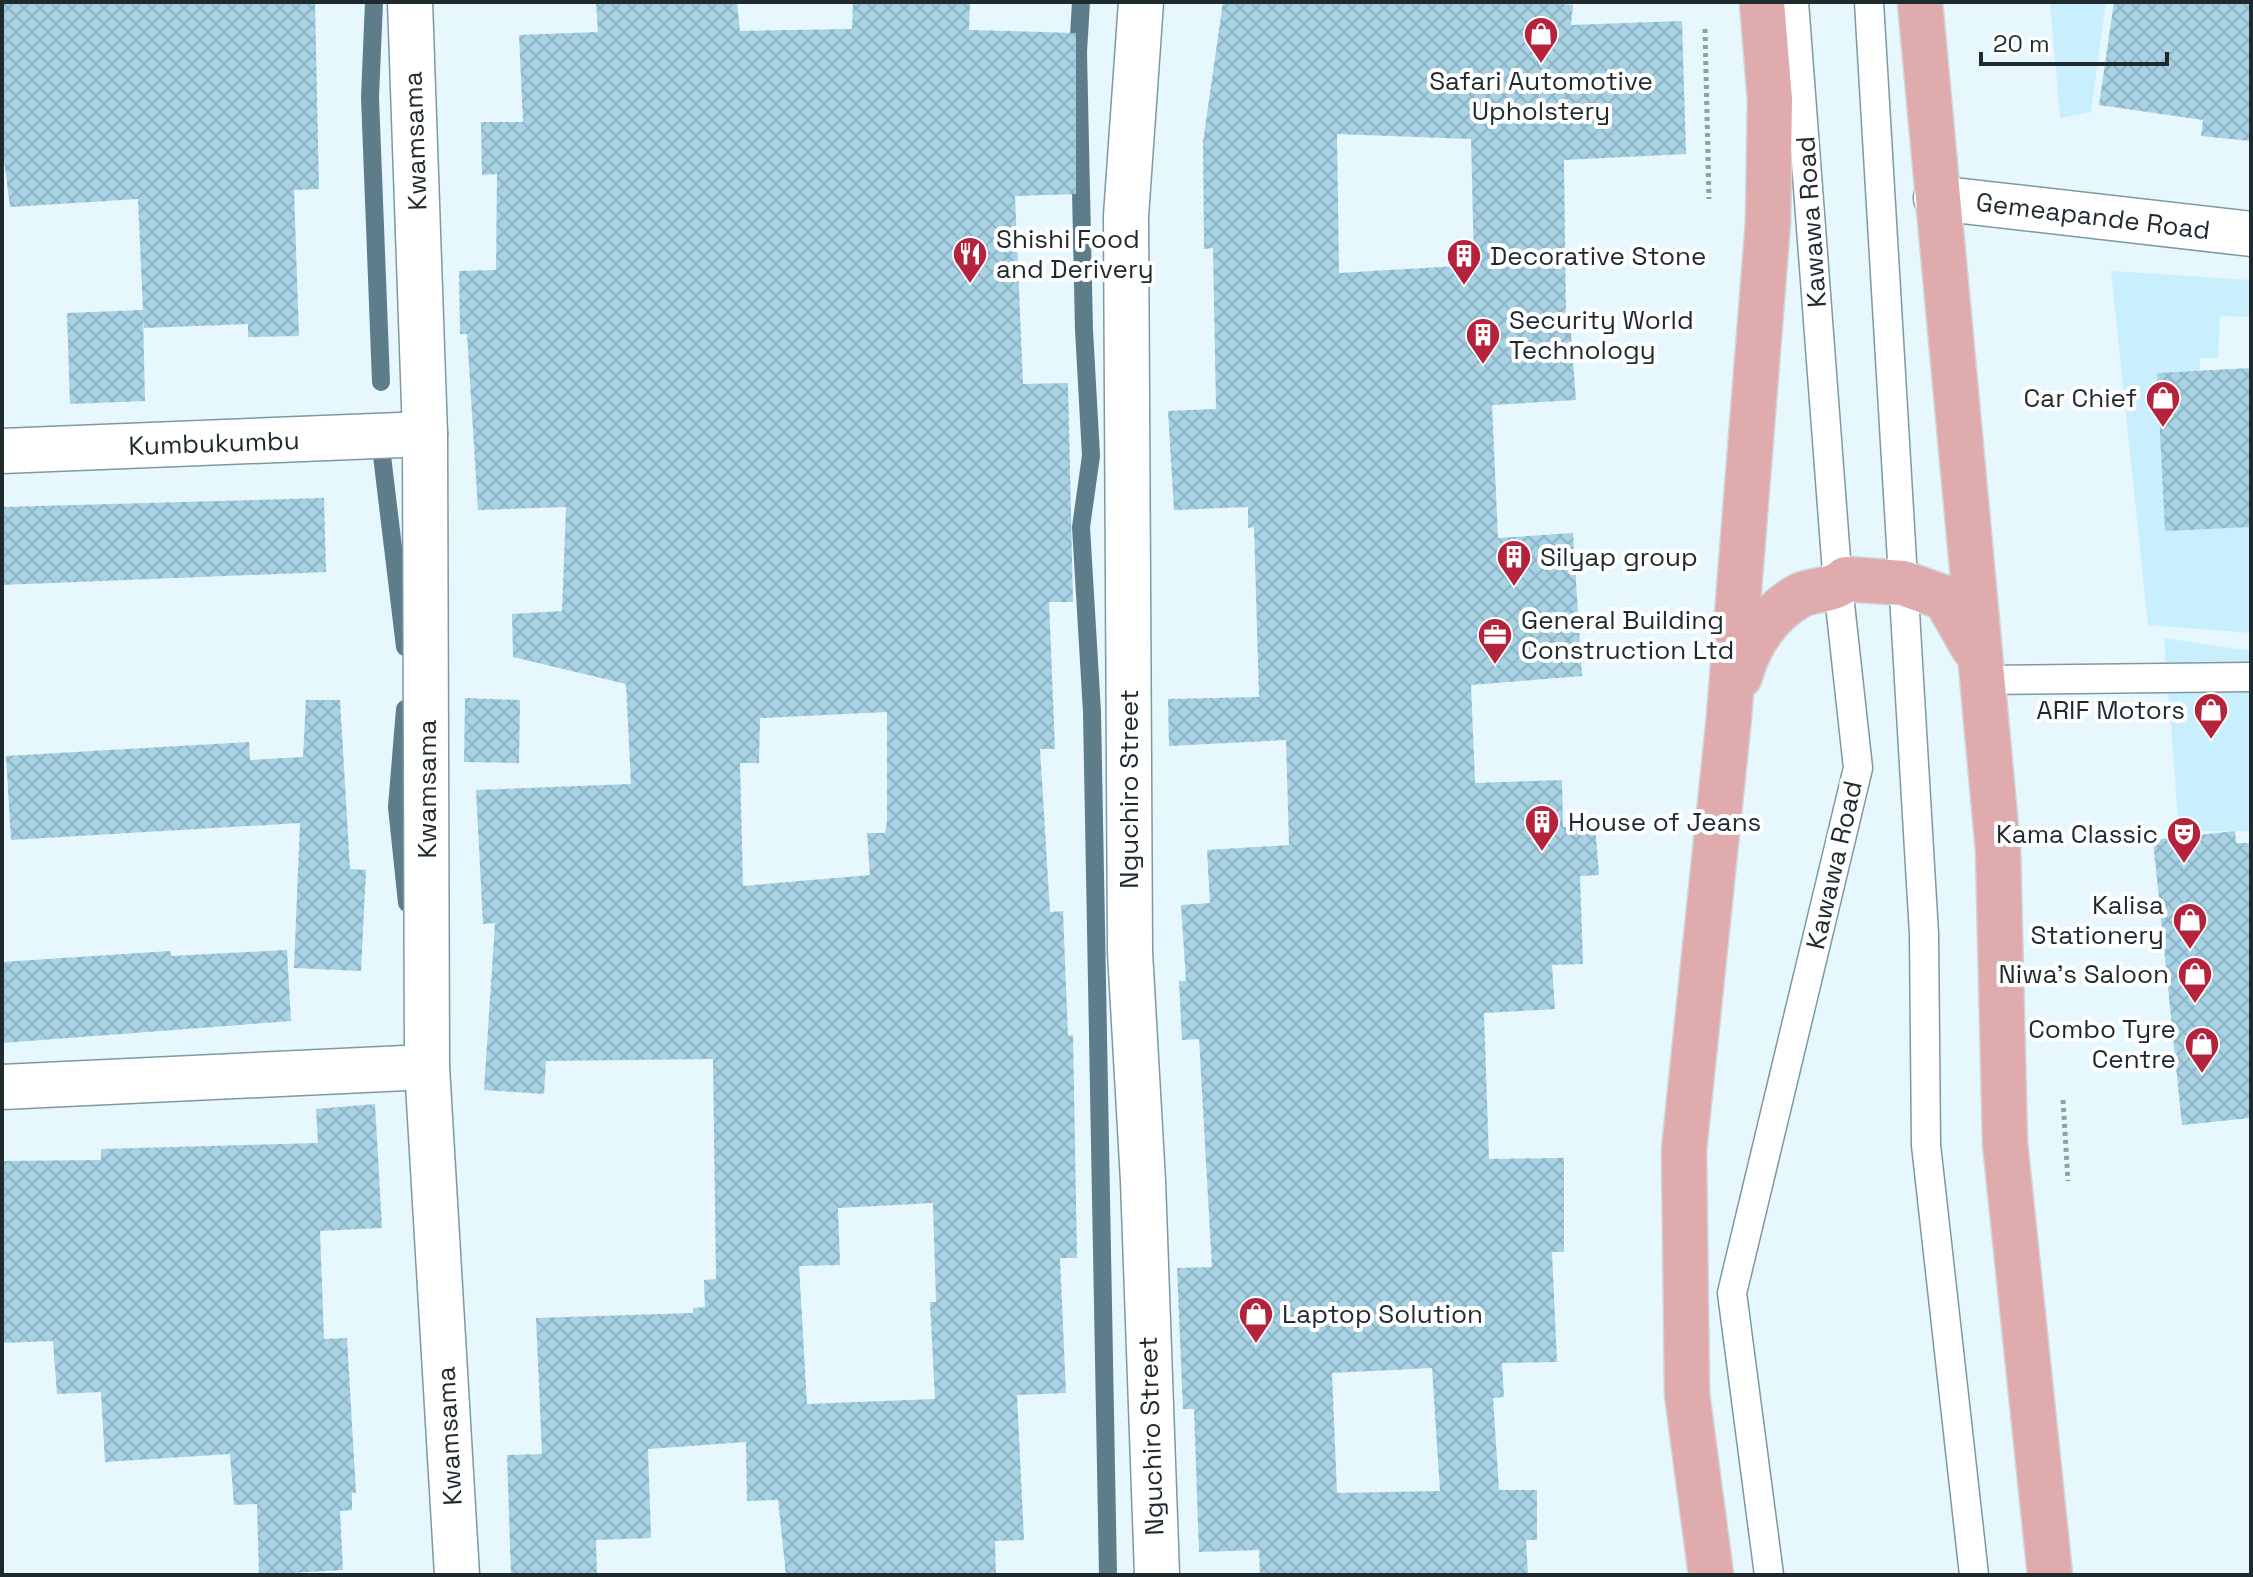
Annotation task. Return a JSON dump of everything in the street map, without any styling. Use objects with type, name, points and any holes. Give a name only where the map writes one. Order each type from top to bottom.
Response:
[{"type":"main road","name":"Kawawa Road","points":[[1711,1575],[1687,1394],[1684,1150],[1729,717],[1768,222],[1770,100],[1762,2]]},
{"type":"main road","points":[[1920,2],[1998,850],[2005,1143],[2050,1575]]},
{"type":"main road","points":[[1729,717],[1742,668],[1763,626],[1800,596],[1838,586],[1846,579],[1903,583],[1945,598],[1982,671]]},
{"type":"street","name":"Kwamsama","points":[[410,2],[425,434],[427,1067],[457,1575]]},
{"type":"street","name":"Nguchiro Street","points":[[1141,2],[1126,263],[1130,952],[1143,1181],[1157,1575]]},
{"type":"street","name":"Gemeapande Road","points":[[1936,198],[2251,234]]},
{"type":"street","name":"Kumbukumbu","points":[[2,451],[425,434]]},
{"type":"street","points":[[2,1087],[427,1067]]},
{"type":"lane","name":"Kawawa Road","points":[[1769,1575],[1732,1293],[1858,768],[1838,586],[1794,2]]},
{"type":"lane","points":[[1869,2],[1924,934],[1926,1145],[1974,1575]]},
{"type":"lane","points":[[1982,671],[2251,677]]},
{"type":"shaded area","points":[[2050,2],[2106,2],[2091,112],[2060,118]]},
{"type":"shaded area","name":"Car Chief","points":[[2111,271],[2251,280],[2251,317],[2220,316],[2218,358],[2200,358],[2195,500],[2251,503],[2251,633],[2148,625]]},
{"type":"shaded area","name":"ARIF Motors","points":[[2164,638],[2251,651],[2251,831],[2179,831]]},
{"type":"building","points":[[2,2],[315,2],[319,189],[294,190],[299,336],[248,337],[248,324],[144,328],[143,315],[145,401],[70,404],[67,313],[143,310],[138,199],[10,207],[2,144]]},
{"type":"building","points":[[596,2],[737,2],[740,31],[852,29],[853,2],[970,2],[969,30],[1076,33],[1076,194],[1015,196],[1023,384],[1068,383],[1073,602],[1049,602],[1055,749],[1040,749],[1050,912],[1063,911],[1068,1036],[1073,1035],[1077,1258],[1060,1258],[1066,1393],[1017,1395],[1024,1540],[995,1541],[996,1575],[786,1575],[778,1500],[747,1501],[746,1442],[648,1449],[651,1538],[596,1540],[597,1575],[511,1575],[507,1455],[542,1454],[536,1318],[693,1313],[693,1308],[705,1307],[704,1280],[716,1279],[713,1059],[546,1061],[544,1094],[484,1090],[495,923],[483,924],[476,790],[631,784],[626,684],[513,657],[512,614],[562,611],[566,507],[478,510],[467,334],[460,334],[459,271],[496,270],[497,174],[482,175],[481,122],[523,122],[519,35],[598,32]],"holes":[[[887,712],[887,821],[885,833],[867,833],[870,875],[743,886],[740,763],[759,763],[760,718]],[[933,1203],[936,1302],[930,1302],[935,1399],[807,1404],[799,1266],[840,1265],[838,1208]]]},
{"type":"building","points":[[1223,2],[1542,2],[1573,5],[1571,25],[1682,21],[1686,154],[1564,160],[1566,321],[1570,321],[1576,400],[1492,405],[1498,538],[1573,533],[1582,676],[1471,685],[1475,783],[1562,780],[1563,827],[1595,825],[1599,875],[1580,876],[1583,964],[1552,965],[1555,1009],[1484,1013],[1489,1159],[1564,1158],[1564,1252],[1552,1252],[1557,1362],[1502,1363],[1504,1397],[1493,1398],[1499,1490],[1537,1490],[1537,1540],[1526,1540],[1528,1575],[1260,1575],[1259,1550],[1199,1552],[1194,1409],[1183,1409],[1177,1268],[1212,1267],[1199,1039],[1182,1040],[1179,981],[1186,981],[1181,905],[1210,903],[1207,850],[1289,845],[1286,740],[1169,746],[1168,699],[1259,697],[1254,527],[1248,528],[1248,507],[1174,510],[1168,411],[1216,409],[1213,248],[1204,249],[1203,142]],"holes":[[[1337,134],[1471,139],[1474,265],[1339,273]],[[1432,1368],[1440,1491],[1337,1493],[1332,1373]]]},
{"type":"building","points":[[2114,2],[2251,2],[2251,141],[2201,136],[2203,120],[2099,105]]},
{"type":"building","points":[[2251,368],[2251,527],[2165,531],[2157,373]]},
{"type":"building","points":[[324,498],[326,572],[2,585],[2,507]]},
{"type":"building","points":[[465,698],[520,700],[519,763],[464,762]]},
{"type":"building","points":[[306,700],[340,700],[350,869],[366,870],[361,971],[294,968],[300,823],[11,840],[6,756],[249,742],[250,760],[303,757]]},
{"type":"building","points":[[2235,831],[2236,843],[2251,843],[2251,1118],[2182,1125],[2153,840]]},
{"type":"building","points":[[287,950],[291,1021],[2,1043],[2,962],[170,951],[171,956]]},
{"type":"building","points":[[375,1104],[382,1228],[320,1231],[324,1339],[347,1338],[356,1493],[352,1493],[352,1510],[340,1511],[343,1570],[259,1575],[257,1504],[234,1505],[230,1454],[105,1462],[101,1392],[57,1394],[53,1341],[2,1343],[2,1161],[101,1160],[101,1149],[318,1143],[316,1109]]},
{"type":"waterway","points":[[374,2],[370,97],[381,382]]},
{"type":"waterway","points":[[1081,2],[1078,52],[1084,330],[1091,456],[1081,527],[1092,712],[1108,1575]]},
{"type":"waterway","points":[[382,456],[405,647]]},
{"type":"waterway","points":[[405,709],[397,807],[407,903]]},
{"type":"place","name":"Safari Automotive Upholstery","points":[[1541,65]]},
{"type":"place","name":"Shishi Food and Derivery","points":[[970,285]]},
{"type":"place","name":"Decorative Stone","points":[[1464,287]]},
{"type":"place","name":"Security World Technology","points":[[1483,366]]},
{"type":"place","name":"Car Chief","points":[[2163,429]]},
{"type":"place","name":"Silyap group","points":[[1514,588]]},
{"type":"place","name":"General Building Construction Ltd","points":[[1495,666]]},
{"type":"place","name":"ARIF Motors","points":[[2211,741]]},
{"type":"place","name":"House of Jeans","points":[[1542,853]]},
{"type":"place","name":"Kama Classic","points":[[2184,865]]},
{"type":"place","name":"Kalisa Stationery","points":[[2190,951]]},
{"type":"place","name":"Niwa's Saloon","points":[[2195,1005]]},
{"type":"place","name":"Combo Tyre Centre","points":[[2202,1075]]},
{"type":"place","name":"Laptop Solution","points":[[1256,1345]]}]
